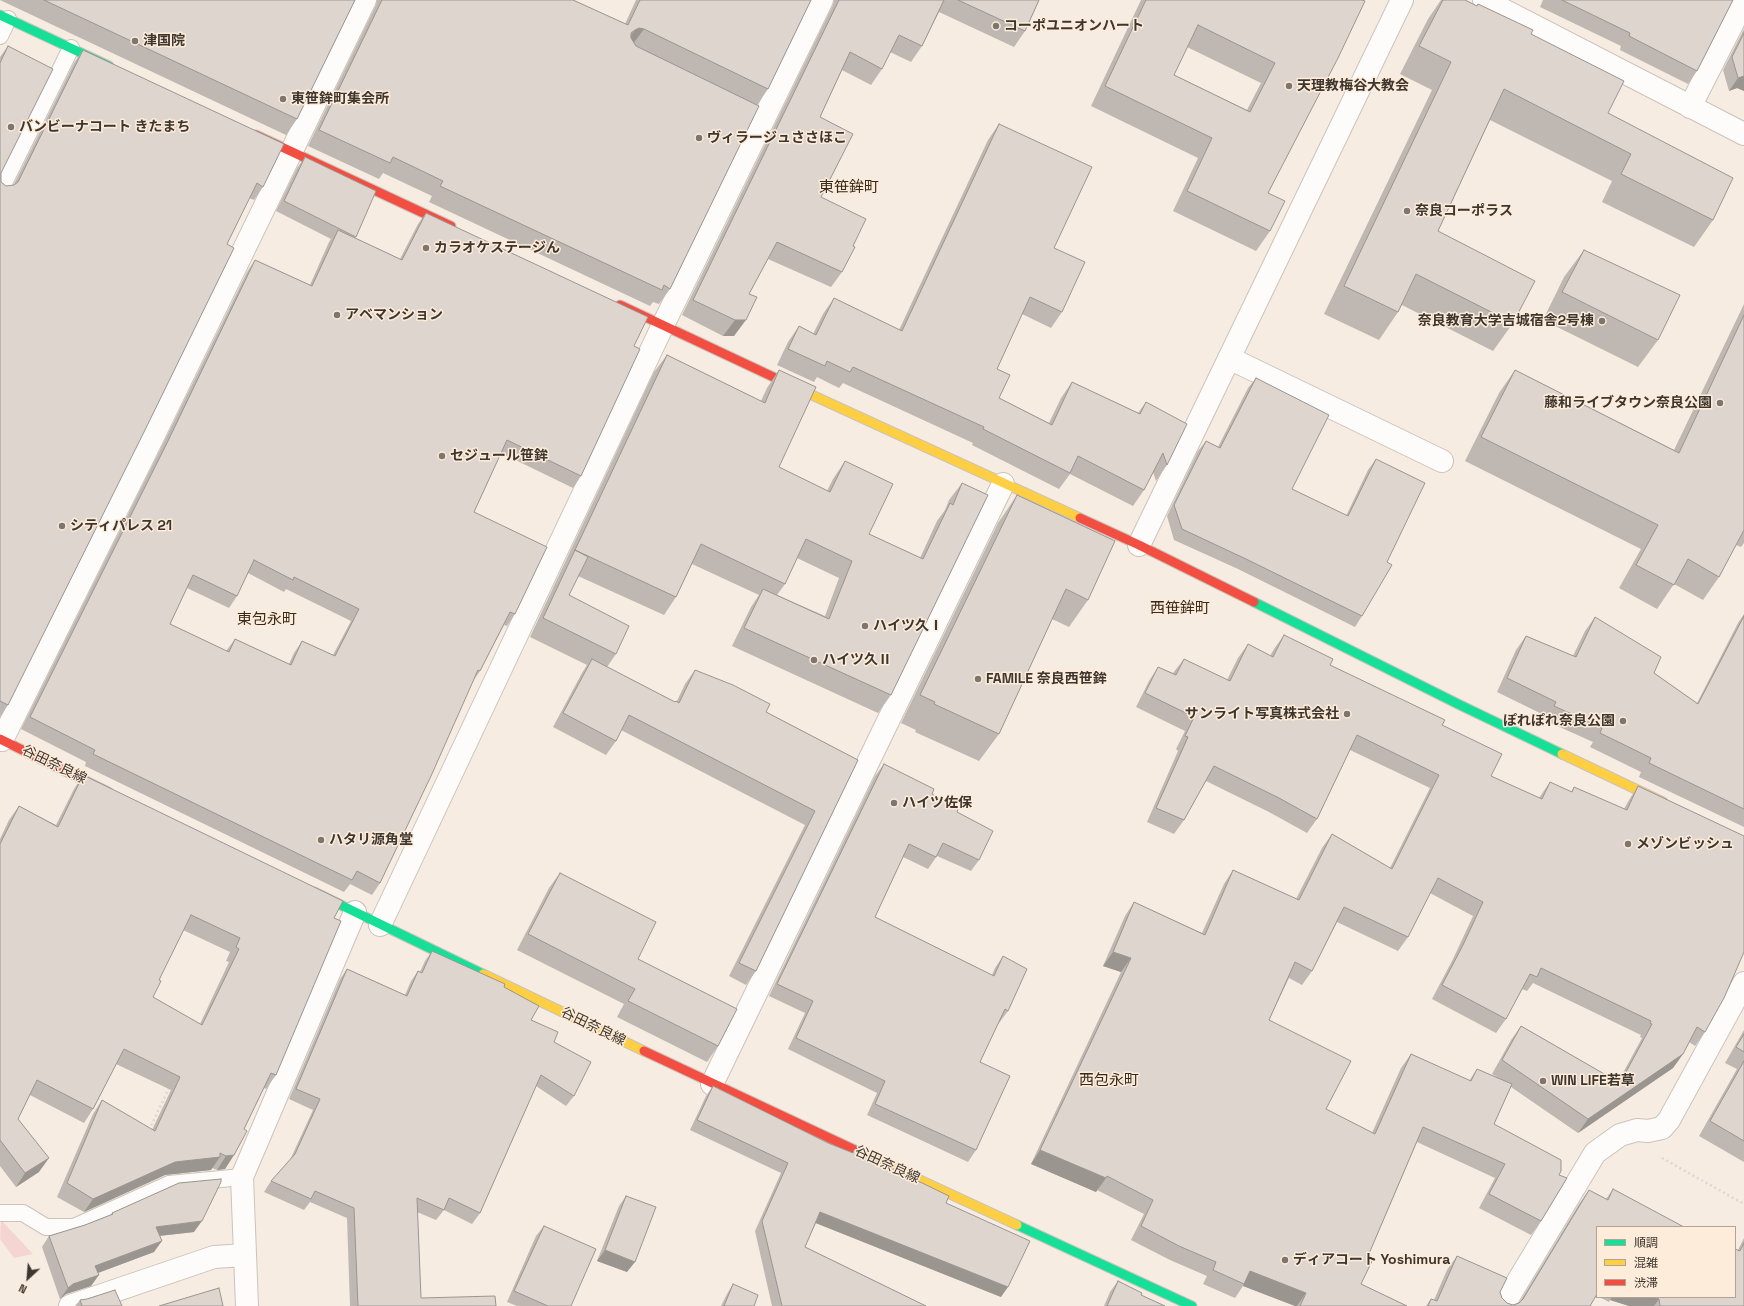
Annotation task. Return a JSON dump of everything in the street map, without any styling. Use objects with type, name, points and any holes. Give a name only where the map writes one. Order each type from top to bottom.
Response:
[{"type":"street","points":[[1,739],[151,442],[365,0]]},
{"type":"street","points":[[380,925],[663,325],[756,116],[822,0]]},
{"type":"street","points":[[1139,545],[1402,0]]},
{"type":"street","points":[[1484,0],[1744,134]]},
{"type":"street","points":[[1690,107],[1744,1]]},
{"type":"street","points":[[4,17],[120,71]]},
{"type":"street","points":[[248,131],[457,229]]},
{"type":"street","points":[[613,302],[910,442],[1139,545],[1460,705],[1673,807]]},
{"type":"street","points":[[1229,358],[1442,461]]},
{"type":"street","points":[[712,1084],[1003,484]]},
{"type":"street","name":"谷田奈良線","points":[[1,739],[115,795]]},
{"type":"street","name":"谷田奈良線","points":[[306,888],[712,1084],[1192,1306]]},
{"type":"street","points":[[246,1306],[242,1178],[355,912]]},
{"type":"street","points":[[1503,1306],[1595,1153],[1620,1135],[1636,1130],[1648,1131],[1662,1128],[1669,1120],[1744,983]]},
{"type":"street","points":[[70,1306],[214,1257],[245,1255]]},
{"type":"lane","points":[[0,36],[4,17]]},
{"type":"lane","points":[[0,191],[71,48]]},
{"type":"lane","points":[[0,1213],[23,1213],[46,1226],[74,1227],[169,1184],[242,1178]]},
{"type":"path","points":[[146,1137],[170,1088]]},
{"type":"path","points":[[1661,1158],[1744,1204]]},
{"type":"shaded area","points":[[1,1220],[33,1254],[14,1258],[0,1239]]},
{"type":"building","points":[[44,0],[355,0],[297,119]]},
{"type":"building","points":[[382,0],[573,0],[628,25],[640,0],[811,0],[768,89],[644,29],[639,28],[631,33],[631,38],[636,46],[759,106],[670,289],[664,285],[662,290],[440,186],[443,181],[393,157],[390,163],[319,130]]},
{"type":"building","points":[[839,0],[944,0],[922,46],[899,35],[882,69],[850,52],[820,117],[853,134],[821,197],[866,219],[853,246],[855,247],[842,272],[777,242],[749,294],[757,297],[746,320],[735,320],[693,300]]},
{"type":"building","points":[[958,0],[1039,0],[1025,31]]},
{"type":"building","name":"天理教梅谷大教会","points":[[1146,0],[1365,1],[1338,58],[1268,193],[1285,201],[1270,231],[1187,191],[1212,138],[1105,86]],"holes":[[[1198,25],[1275,63],[1250,112],[1174,75]]]},
{"type":"building","points":[[1443,0],[1465,0],[1477,6],[1478,4],[1533,30],[1531,34],[1624,81],[1608,113],[1733,178],[1713,220],[1621,174],[1631,154],[1504,89],[1438,231],[1535,281],[1513,323],[1416,274],[1398,312],[1344,286],[1451,62],[1419,46]]},
{"type":"building","points":[[1562,0],[1733,0],[1697,71],[1629,36],[1630,33]]},
{"type":"building","points":[[1744,33],[1744,76],[1738,78],[1732,57]]},
{"type":"building","points":[[8,46],[53,69],[1,173],[1,182],[6,186],[14,185],[18,182],[83,50],[284,144],[263,187],[257,183],[227,244],[234,248],[8,705],[0,701],[0,63]]},
{"type":"building","points":[[999,124],[1092,167],[1054,248],[1085,262],[1062,312],[1030,297],[997,369],[1010,375],[999,398],[1052,425],[1072,382],[1140,414],[1146,402],[1187,424],[1167,465],[1163,453],[1144,490],[1078,456],[1070,473],[983,429],[984,427],[853,367],[850,372],[827,361],[825,366],[788,349],[799,326],[816,335],[834,298],[902,331]]},
{"type":"building","points":[[305,157],[376,191],[356,237],[284,201]]},
{"type":"building","points":[[426,213],[648,317],[634,346],[640,349],[581,476],[507,440],[474,512],[547,547],[515,614],[510,612],[480,671],[478,670],[431,776],[380,883],[357,871],[352,880],[93,754],[95,750],[30,717],[167,443],[255,260],[312,286],[338,230],[402,260]],"holes":[[[254,560],[293,580],[294,577],[359,609],[335,656],[302,641],[291,665],[235,639],[229,652],[170,624],[193,575],[237,596]]]},
{"type":"building","points":[[1584,250],[1680,295],[1658,340],[1562,292]]},
{"type":"building","points":[[1744,315],[1744,530],[1719,577],[1688,559],[1674,585],[1636,565],[1658,525],[1481,437],[1515,370],[1679,453]]},
{"type":"building","points":[[667,355],[765,403],[779,370],[816,387],[779,467],[830,492],[845,461],[893,484],[869,534],[923,559],[950,503],[953,505],[962,483],[988,495],[891,695],[744,628],[763,589],[829,619],[852,561],[806,539],[785,584],[701,544],[676,597],[575,550]]},
{"type":"building","points":[[1256,378],[1329,415],[1292,489],[1348,516],[1376,459],[1425,483],[1387,562],[1392,565],[1362,616],[1182,529],[1174,505],[1206,441],[1220,448]]},
{"type":"building","name":"FAMILE 奈良西笹鉾","points":[[1017,495],[1115,541],[1088,600],[1066,589],[999,734],[934,704],[935,702],[920,695]]},
{"type":"building","points":[[575,550],[588,557],[569,595],[629,626],[616,654],[543,618]]},
{"type":"building","points":[[1744,616],[1744,809],[1649,763],[1651,758],[1600,733],[1602,728],[1554,706],[1556,702],[1507,678],[1526,636],[1576,657],[1595,617],[1661,657],[1654,673],[1698,704]]},
{"type":"building","points":[[1284,635],[1333,659],[1330,665],[1445,720],[1442,725],[1502,754],[1491,776],[1542,799],[1550,782],[1572,792],[1574,787],[1627,810],[1638,786],[1744,836],[1744,952],[1724,998],[1705,1032],[1697,1027],[1683,1054],[1588,1119],[1502,1060],[1521,1026],[1620,1083],[1652,1024],[1650,1023],[1651,1021],[1541,968],[1537,977],[1530,974],[1506,1019],[1442,985],[1483,902],[1438,878],[1408,937],[1344,907],[1312,971],[1295,962],[1269,1020],[1351,1061],[1326,1109],[1375,1134],[1411,1054],[1471,1081],[1477,1069],[1512,1084],[1494,1124],[1561,1160],[1561,1171],[1559,1175],[1567,1178],[1541,1221],[1489,1194],[1505,1164],[1423,1127],[1368,1256],[1373,1259],[1361,1284],[1407,1306],[1300,1306],[1306,1293],[1250,1271],[1244,1284],[1213,1270],[1216,1262],[1179,1246],[1141,1226],[1153,1200],[1107,1176],[1106,1178],[1040,1150],[1131,958],[1113,952],[1134,902],[1205,935],[1233,870],[1299,900],[1332,834],[1392,869],[1439,775],[1357,735],[1317,819],[1279,798],[1214,766],[1184,820],[1156,808],[1188,737],[1185,736],[1194,717],[1145,693],[1158,667],[1176,675],[1184,659],[1230,681],[1248,644],[1273,657]]},
{"type":"building","points":[[592,659],[679,703],[695,670],[733,685],[770,704],[766,712],[858,760],[756,971],[739,963],[815,811],[629,715],[616,741],[563,713]]},
{"type":"building","points":[[884,764],[934,789],[932,794],[958,809],[957,812],[993,831],[979,860],[943,843],[936,857],[909,844],[875,917],[994,976],[1003,956],[1027,969],[1008,1011],[1005,1009],[980,1062],[1010,1076],[976,1150],[875,1104],[885,1081],[796,1038],[813,1001],[777,984]]},
{"type":"building","points":[[83,775],[343,901],[334,918],[341,921],[276,1075],[271,1073],[244,1129],[247,1131],[234,1155],[226,1156],[220,1153],[220,1157],[175,1162],[93,1199],[67,1183],[102,1100],[155,1131],[180,1077],[124,1049],[93,1109],[37,1080],[18,1119],[49,1158],[25,1173],[0,1140],[0,844],[19,806],[58,827]],"holes":[[[191,915],[240,938],[236,947],[239,949],[202,1025],[153,997],[161,981],[159,980]]]},
{"type":"building","points":[[560,873],[656,922],[638,959],[737,1009],[718,1046],[628,1001],[635,989],[528,934]]},
{"type":"building","points":[[432,951],[505,984],[504,987],[539,1006],[531,1020],[558,1032],[554,1042],[591,1062],[574,1096],[541,1075],[480,1213],[449,1198],[444,1210],[417,1198],[421,1298],[495,1296],[496,1306],[358,1306],[354,1208],[315,1191],[311,1199],[271,1181],[295,1154],[320,1099],[296,1089],[347,969],[407,996],[418,971],[422,973]]},
{"type":"building","points":[[1744,1034],[1744,1052],[1736,1047]]},
{"type":"building","points":[[1744,1061],[1744,1141],[1710,1121]]},
{"type":"building","points":[[713,1086],[828,1143],[853,1153],[854,1150],[949,1196],[946,1203],[1030,1241],[1008,1287],[820,1212],[805,1247],[926,1306],[782,1306],[762,1221],[788,1163],[697,1120]]},
{"type":"building","points":[[221,1179],[221,1182],[202,1221],[156,1227],[162,1241],[95,1266],[99,1275],[73,1284],[68,1288],[49,1236],[85,1225],[113,1214],[112,1213],[179,1183]]},
{"type":"building","points":[[1613,1189],[1682,1226],[1596,1226],[1596,1296],[1590,1306],[1428,1306],[1431,1299],[1437,1301],[1457,1256],[1507,1278],[1500,1292],[1502,1298],[1507,1303],[1513,1305],[1519,1303],[1523,1299],[1589,1190],[1608,1200]]},
{"type":"building","points":[[626,1196],[656,1207],[635,1262],[605,1250]]},
{"type":"building","points":[[544,1226],[596,1249],[571,1306],[548,1306],[514,1291]]},
{"type":"building","points":[[1744,1243],[1744,1306],[1660,1306],[1659,1299],[1656,1298],[1736,1298],[1736,1249],[1740,1251]]},
{"type":"building","points":[[1118,1281],[1142,1293],[1141,1295],[1165,1306],[1107,1306]]},
{"type":"building","points":[[733,1284],[758,1295],[754,1306],[724,1306]]},
{"type":"building","points":[[219,1288],[223,1306],[159,1306]]},
{"type":"building","points":[[115,1290],[122,1306],[82,1306],[80,1300]]},
{"type":"traffic: fast","points":[[0,15],[109,66]]},
{"type":"traffic: fast","points":[[1254,602],[1562,754]]},
{"type":"traffic: fast","points":[[314,892],[483,974]]},
{"type":"traffic: fast","points":[[1017,1225],[1192,1306]]},
{"type":"traffic: slow","points":[[801,390],[1080,518]]},
{"type":"traffic: slow","points":[[1562,754],[1663,802]]},
{"type":"traffic: slow","points":[[483,974],[644,1051]]},
{"type":"traffic: slow","points":[[855,1150],[1017,1225]]},
{"type":"traffic: jam","points":[[256,135],[451,226]]},
{"type":"traffic: jam","points":[[620,305],[801,390]]},
{"type":"traffic: jam","points":[[1080,518],[1139,545],[1254,602]]},
{"type":"traffic: jam","points":[[0,739],[108,792]]},
{"type":"traffic: jam","points":[[644,1051],[855,1150]]},
{"type":"place","name":"コーポユニオンハート","points":[[996,26]]},
{"type":"place","name":"津国院","points":[[135,41]]},
{"type":"place","name":"天理教梅谷大教会","points":[[1289,86]]},
{"type":"place","name":"東笹鉾町集会所","points":[[283,99]]},
{"type":"place","name":"バンビーナコート きたまち","points":[[11,127]]},
{"type":"place","name":"ヴィラージュささほこ","points":[[699,138]]},
{"type":"place","name":"奈良コーポラス","points":[[1407,211]]},
{"type":"place","name":"カラオケステージん","points":[[426,248]]},
{"type":"place","name":"アベマンション","points":[[337,315]]},
{"type":"place","name":"奈良教育大学吉城宿舎2号棟","points":[[1602,321]]},
{"type":"place","name":"藤和ライブタウン奈良公園","points":[[1720,403]]},
{"type":"place","name":"セジュール笹鉾","points":[[442,456]]},
{"type":"place","name":"シティパレス 21","points":[[62,526]]},
{"type":"place","name":"ハイツ久Ⅰ","points":[[865,626]]},
{"type":"place","name":"ハイツ久Ⅱ","points":[[814,660]]},
{"type":"place","name":"FAMILE 奈良西笹鉾","points":[[978,679]]},
{"type":"place","name":"サンライト写真株式会社","points":[[1347,714]]},
{"type":"place","name":"ぽれぽれ奈良公園","points":[[1623,721]]},
{"type":"place","name":"ハイツ佐保","points":[[894,803]]},
{"type":"place","name":"ハタリ源角堂","points":[[321,840]]},
{"type":"place","name":"メゾンビッシュ","points":[[1628,844]]},
{"type":"place","name":"WIN LIFE若草","points":[[1543,1081]]},
{"type":"place","name":"ディアコート Yoshimura","points":[[1285,1260]]},
{"type":"district","name":"東笹鉾町","points":[[849,188]]},
{"type":"district","name":"西笹鉾町","points":[[1180,609]]},
{"type":"district","name":"東包永町","points":[[267,620]]},
{"type":"district","name":"西包永町","points":[[1109,1081]]}]
